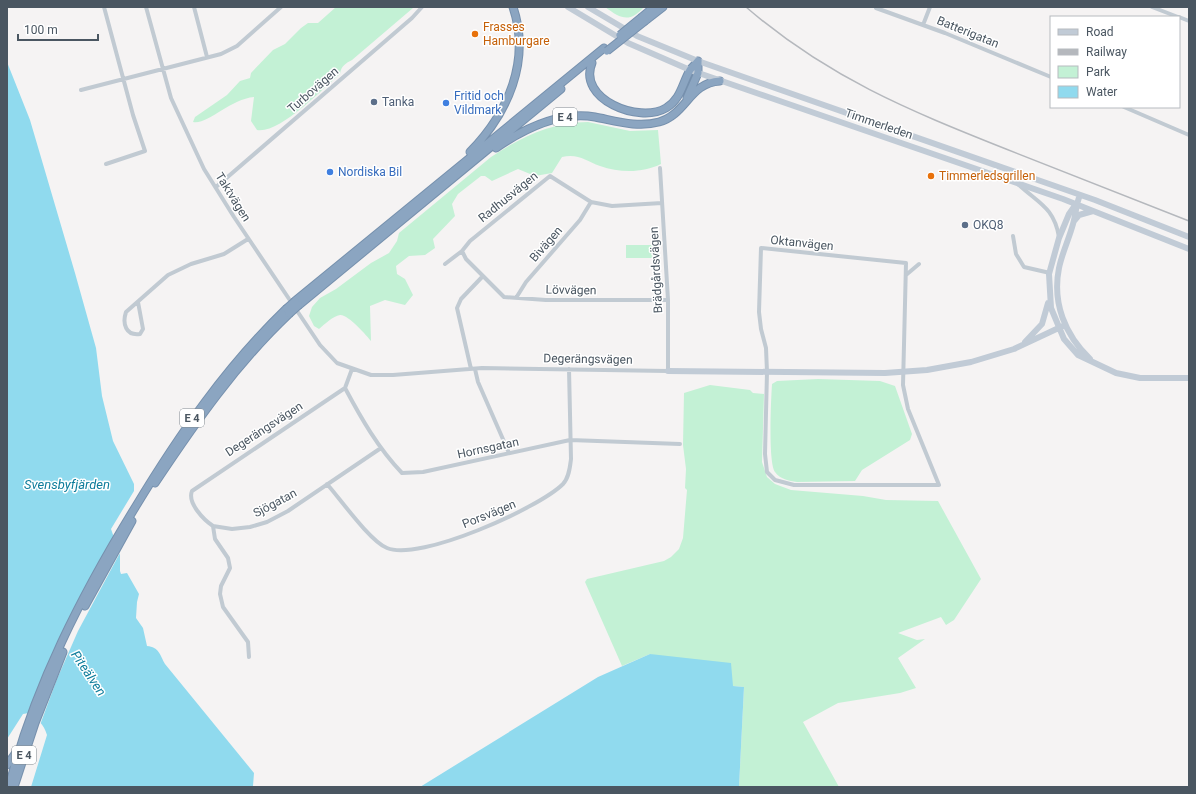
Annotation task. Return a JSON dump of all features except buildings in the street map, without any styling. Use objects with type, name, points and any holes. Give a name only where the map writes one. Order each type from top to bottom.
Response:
[{"type":"highway","name":"E 4","points":[[438,183],[485,135],[497,119],[510,92],[518,66],[520,49],[518,27],[513,7]]},
{"type":"highway","name":"E 4","points":[[7,765],[18,749],[33,720],[68,640],[117,542],[211,401],[262,340],[297,303],[438,183],[606,50],[643,19],[654,7]]},
{"type":"highway","name":"E 4","points":[[643,19],[663,7]]},
{"type":"highway","name":"E 4","points":[[297,303],[455,177],[606,50]]},
{"type":"highway","name":"E 4","points":[[684,103],[698,73],[698,61]]},
{"type":"highway","points":[[592,63],[589,78],[595,90],[616,106],[634,114],[642,114],[659,112],[673,103],[683,88],[690,70],[698,61]]},
{"type":"highway","name":"E 4","points":[[455,177],[514,136],[554,119],[581,115],[632,124],[650,124],[668,119],[674,115],[701,86],[720,81]]},
{"type":"highway","name":"E 4","points":[[14,787],[33,720]]},
{"type":"highway","name":"E 4","points":[[9,787],[18,749]]},
{"type":"main road","name":"Timmerleden","points":[[568,7],[628,43],[690,70],[1076,204],[1189,249]]},
{"type":"main road","name":"Timmerleden","points":[[588,7],[637,36],[698,61],[1080,195],[1189,237]]},
{"type":"main road","points":[[1080,195],[1069,214],[1059,238],[1050,273],[1050,297],[1053,314],[1064,339],[1078,355],[1116,373],[1140,378],[1189,378]]},
{"type":"main road","points":[[1076,204],[1073,223],[1059,267],[1057,281],[1058,302],[1065,324],[1082,351],[1096,364]]},
{"type":"main road","points":[[1073,223],[1079,215],[1094,211]]},
{"type":"main road","points":[[1022,344],[1042,324],[1050,297]]},
{"type":"main road","name":"Degerängsvägen","points":[[668,371],[903,372],[927,370],[971,362],[1022,344],[1065,324]]},
{"type":"street","points":[[104,7],[132,115],[145,151],[106,164]]},
{"type":"street","name":"Taktvägen","points":[[146,7],[171,98],[185,131],[204,169],[248,239],[320,345],[337,363],[352,369]]},
{"type":"street","points":[[194,7],[207,57]]},
{"type":"street","points":[[81,90],[122,78],[221,54],[237,46],[282,7]]},
{"type":"street","name":"Turbovägen","points":[[216,188],[412,18],[422,7]]},
{"type":"street","points":[[923,25],[930,7]]},
{"type":"street","points":[[1152,7],[1175,16]]},
{"type":"street","name":"Batterigatan","points":[[876,8],[923,25],[1050,77]]},
{"type":"street","points":[[1126,108],[1189,135]]},
{"type":"street","name":"Brädgårdsvägen","points":[[660,168],[668,300],[668,371]]},
{"type":"street","name":"Radhusvägen","points":[[445,264],[462,252],[470,241],[550,176],[591,202],[612,206],[662,203]]},
{"type":"street","points":[[1016,183],[1041,202],[1050,211],[1057,227],[1059,238]]},
{"type":"street","name":"Bivägen","points":[[516,298],[526,282],[580,220],[591,202]]},
{"type":"street","points":[[1013,236],[1016,254],[1024,267],[1050,273]]},
{"type":"street","points":[[138,302],[143,329],[140,334],[135,334],[128,332],[125,328],[125,315],[138,302],[168,275],[224,254],[248,239]]},
{"type":"street","name":"Oktanvägen","points":[[767,372],[766,348],[761,329],[759,312],[761,248],[906,263],[906,275]]},
{"type":"street","points":[[462,252],[466,259],[483,276],[461,299],[457,308],[473,369],[509,453]]},
{"type":"street","points":[[767,372],[765,454],[767,472],[775,480],[794,485],[939,485],[908,409],[903,385],[906,275],[919,264]]},
{"type":"street","name":"Lövvägen","points":[[483,276],[504,297],[546,300],[668,300]]},
{"type":"street","points":[[345,388],[352,369]]},
{"type":"street","name":"Degerängsvägen","points":[[352,369],[371,374],[386,375],[473,369],[668,371]]},
{"type":"street","name":"Porsvägen","points":[[327,484],[381,545],[388,549],[400,550],[422,547],[480,530],[511,517],[550,495],[564,483],[570,472],[572,459],[570,440],[569,369]]},
{"type":"street","name":"Degerängsvägen","points":[[213,526],[206,521],[192,501],[192,491],[345,388]]},
{"type":"street","name":"Hornsgatan","points":[[345,388],[381,448],[402,473],[412,474],[570,440],[680,444]]},
{"type":"street","name":"Sjögatan","points":[[213,526],[232,529],[250,527],[267,522],[288,511],[381,448]]},
{"type":"street","points":[[213,526],[215,538],[228,558],[230,568],[221,586],[220,594],[223,607],[248,642],[249,657]]},
{"type":"green space","points":[[336,7],[413,8],[352,60],[344,65],[340,74],[312,99],[289,118],[277,125],[266,129],[257,130],[251,121],[254,97],[236,102],[205,120],[193,122],[195,117],[227,95],[240,81],[250,78],[251,73],[273,50],[285,44],[308,23],[318,23]]},
{"type":"green space","points":[[605,7],[644,7],[634,15],[625,18]]},
{"type":"green space","points":[[588,122],[630,131],[658,130],[661,164],[647,169],[623,171],[600,166],[582,158],[568,156],[562,157],[552,173],[535,176],[518,169],[492,181],[485,176],[481,176],[458,194],[452,204],[455,216],[433,239],[435,248],[425,255],[409,256],[396,266],[397,274],[405,279],[413,295],[405,305],[385,300],[370,306],[371,341],[348,318],[340,315],[329,320],[319,329],[314,326],[309,316],[312,307],[320,298],[336,289],[371,263],[389,253],[397,241],[399,233],[491,157],[525,137],[537,132],[562,125]]},
{"type":"green space","points":[[626,245],[656,245],[656,258],[626,258]]},
{"type":"green space","points":[[818,379],[880,381],[895,386],[912,434],[910,440],[862,470],[855,481],[797,482],[782,478],[775,472],[771,456],[770,430],[772,384],[777,381]]},
{"type":"green space","points":[[710,385],[750,390],[753,393],[764,394],[762,462],[767,477],[775,484],[791,490],[863,496],[886,500],[938,501],[981,579],[954,620],[946,625],[941,617],[898,633],[917,640],[925,639],[898,658],[916,688],[900,693],[838,703],[803,722],[839,787],[739,787],[744,687],[733,686],[650,654],[622,666],[585,582],[587,579],[664,561],[671,557],[679,549],[683,538],[687,490],[685,488],[686,469],[683,445],[684,393]]},
{"type":"water","points":[[7,62],[30,120],[96,348],[102,396],[113,441],[134,484],[134,491],[111,529],[120,555],[121,574],[127,573],[139,594],[136,618],[143,628],[147,646],[154,648],[159,652],[165,664],[254,773],[253,786],[257,787],[31,787],[47,735],[44,728],[29,713],[23,714],[7,739]]},
{"type":"water","points":[[650,654],[731,663],[733,686],[744,687],[739,787],[420,787],[598,677]]},
{"type":"pier","points":[[117,542],[121,551],[78,631],[57,679],[40,725],[39,723],[69,627]]},
{"type":"railway","points":[[746,7],[776,32],[807,53],[870,90],[970,135],[1189,221]]},
{"type":"place","name":"Frasses Hamburgare","points":[[475,34]]},
{"type":"place","name":"Tanka","points":[[374,102]]},
{"type":"place","name":"Fritid och Vildmark","points":[[446,103]]},
{"type":"place","name":"Nordiska Bil","points":[[330,172]]},
{"type":"place","name":"Timmerledsgrillen","points":[[931,176]]},
{"type":"place","name":"OKQ8","points":[[965,225]]},
{"type":"water label","name":"Svensbyfjärden","points":[[67,484]]},
{"type":"water label","name":"Piteälven","points":[[89,673]]}]
